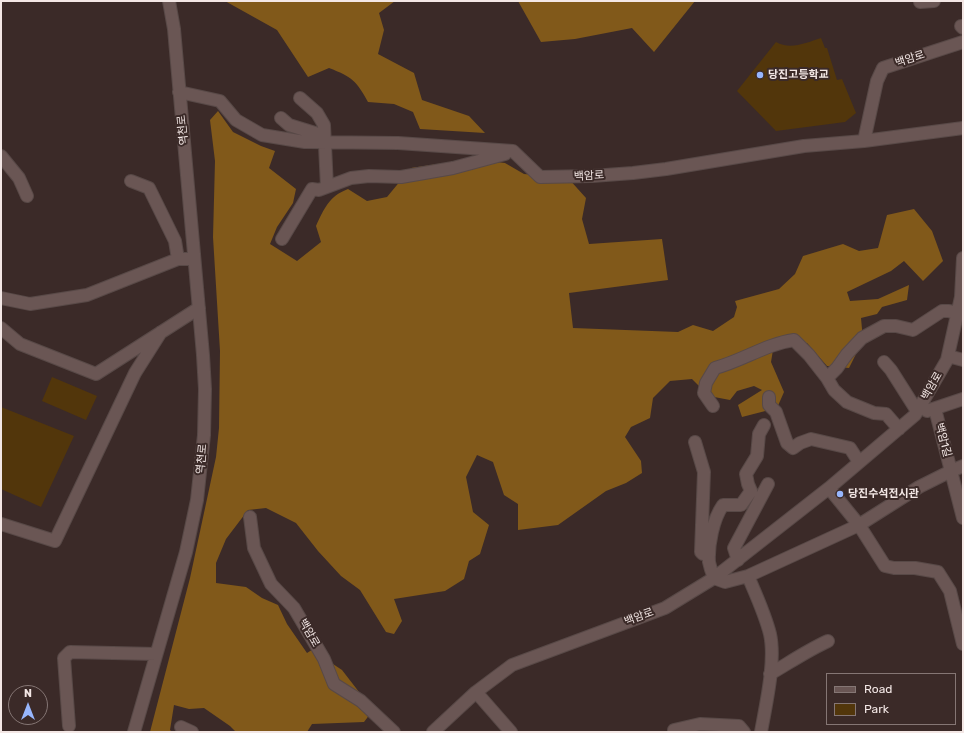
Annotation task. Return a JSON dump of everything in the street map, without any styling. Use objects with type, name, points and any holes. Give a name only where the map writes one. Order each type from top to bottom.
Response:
[{"type":"street","name":"역천로","points":[[134,732],[186,552],[197,500],[203,449],[203,355],[174,29],[169,1]]},
{"type":"street","points":[[920,2],[934,1]]},
{"type":"street","name":"백암로","points":[[864,141],[877,81],[882,68],[963,42]]},
{"type":"street","points":[[179,92],[220,101],[236,120],[262,135],[305,142],[398,143],[513,151]]},
{"type":"street","points":[[300,98],[317,113],[324,125],[327,187]]},
{"type":"street","points":[[281,118],[289,125],[315,133],[325,142]]},
{"type":"street","name":"백암로","points":[[513,151],[540,177],[592,176],[666,169],[804,146],[864,141],[963,128]]},
{"type":"street","points":[[282,239],[312,189],[319,190],[350,178],[369,176],[401,177],[453,168],[513,151]]},
{"type":"street","points":[[1,156],[18,178],[27,196]]},
{"type":"street","points":[[130,181],[149,188],[175,241],[178,259]]},
{"type":"street","points":[[1,298],[30,304],[87,295],[178,259],[194,259]]},
{"type":"street","name":"백암로","points":[[434,731],[476,692],[512,665],[665,608],[714,578],[829,488],[899,429],[916,413],[948,356],[962,297],[963,264]]},
{"type":"street","points":[[1,328],[20,344],[96,374],[199,308]]},
{"type":"street","points":[[827,378],[862,338],[884,326],[896,326],[913,330],[942,312],[949,311],[958,314]]},
{"type":"street","points":[[1,524],[55,541],[135,373],[161,332]]},
{"type":"street","points":[[713,406],[704,393],[706,383],[715,368],[727,365],[765,348],[794,340],[827,378],[834,390],[847,402],[874,413],[886,414],[899,429]]},
{"type":"street","points":[[948,356],[963,360]]},
{"type":"street","name":"백암로","points":[[884,362],[891,370],[916,413]]},
{"type":"street","points":[[769,397],[769,405],[776,412],[787,442],[793,448],[800,443],[811,439],[850,448],[859,462]]},
{"type":"street","points":[[916,413],[935,409],[963,399]]},
{"type":"street","name":"백암1길","points":[[935,409],[963,518]]},
{"type":"street","points":[[709,563],[710,541],[719,510],[723,505],[741,505],[751,491],[746,474],[757,456],[759,434],[764,425]]},
{"type":"street","points":[[695,442],[704,472],[701,552],[709,563],[714,578],[725,582],[748,576],[770,635],[770,674],[761,732]]},
{"type":"street","name":"백암1길","points":[[748,576],[859,525],[919,487],[963,466]]},
{"type":"street","points":[[738,560],[734,548],[768,484]]},
{"type":"street","points":[[829,488],[859,525],[885,566],[894,568],[915,568],[938,572],[950,591],[963,644]]},
{"type":"street","name":"백암로","points":[[250,517],[254,548],[271,584],[294,608],[324,659],[334,684],[361,701],[394,732]]},
{"type":"street","points":[[770,674],[814,647],[828,641]]},
{"type":"street","points":[[69,726],[64,658],[70,652],[156,654]]},
{"type":"street","points":[[476,692],[511,732]]},
{"type":"street","points":[[674,730],[700,724],[739,726],[744,732]]},
{"type":"green space","points":[[821,38],[825,48],[827,48],[837,80],[842,79],[856,113],[845,122],[776,131],[737,91],[776,42],[792,46],[804,44]]},
{"type":"green space","points":[[52,377],[97,396],[86,420],[42,401]]},
{"type":"green space","points":[[1,407],[74,436],[41,507],[1,489]]},
{"type":"shaded area","points":[[225,1],[395,1],[379,13],[384,30],[378,54],[414,73],[422,100],[469,116],[485,133],[420,129],[413,112],[394,104],[368,102],[353,80],[343,74],[329,68],[308,77],[277,30]]},
{"type":"shaded area","points":[[518,1],[695,1],[654,52],[632,28],[575,39],[541,42]]},
{"type":"shaded area","points":[[218,111],[233,132],[261,146],[275,151],[269,168],[296,189],[293,203],[277,227],[270,244],[297,261],[321,242],[316,226],[328,204],[341,192],[348,189],[367,201],[387,197],[411,168],[471,159],[505,163],[524,174],[568,178],[586,198],[582,219],[589,244],[662,239],[668,280],[569,293],[573,328],[678,332],[693,325],[713,331],[734,317],[737,307],[735,301],[779,289],[795,274],[803,256],[843,244],[859,251],[878,248],[887,215],[914,209],[932,231],[943,261],[923,281],[904,261],[891,271],[847,292],[850,301],[878,299],[909,285],[907,300],[882,307],[877,314],[861,318],[863,340],[849,368],[827,366],[807,343],[774,344],[771,362],[784,392],[777,408],[742,417],[738,405],[762,390],[754,386],[737,391],[730,400],[709,396],[692,379],[670,381],[653,398],[650,418],[631,427],[625,437],[641,461],[642,473],[626,483],[606,491],[558,525],[518,530],[518,504],[504,495],[493,462],[477,455],[466,477],[473,512],[489,525],[480,554],[469,561],[464,579],[445,591],[394,599],[402,621],[394,634],[386,632],[360,590],[341,576],[318,551],[296,523],[266,508],[248,510],[226,539],[216,563],[216,583],[246,587],[262,598],[278,605],[287,624],[307,653],[318,646],[330,662],[342,670],[373,710],[364,722],[312,724],[307,732],[236,732],[204,708],[189,709],[174,705],[170,730],[172,732],[150,732],[190,578],[216,457],[219,428],[220,351],[213,237],[215,161],[210,120]]},
{"type":"place","name":"당진고등학교","points":[[760,75]]},
{"type":"place","name":"당진수석전시관","points":[[840,494]]}]
